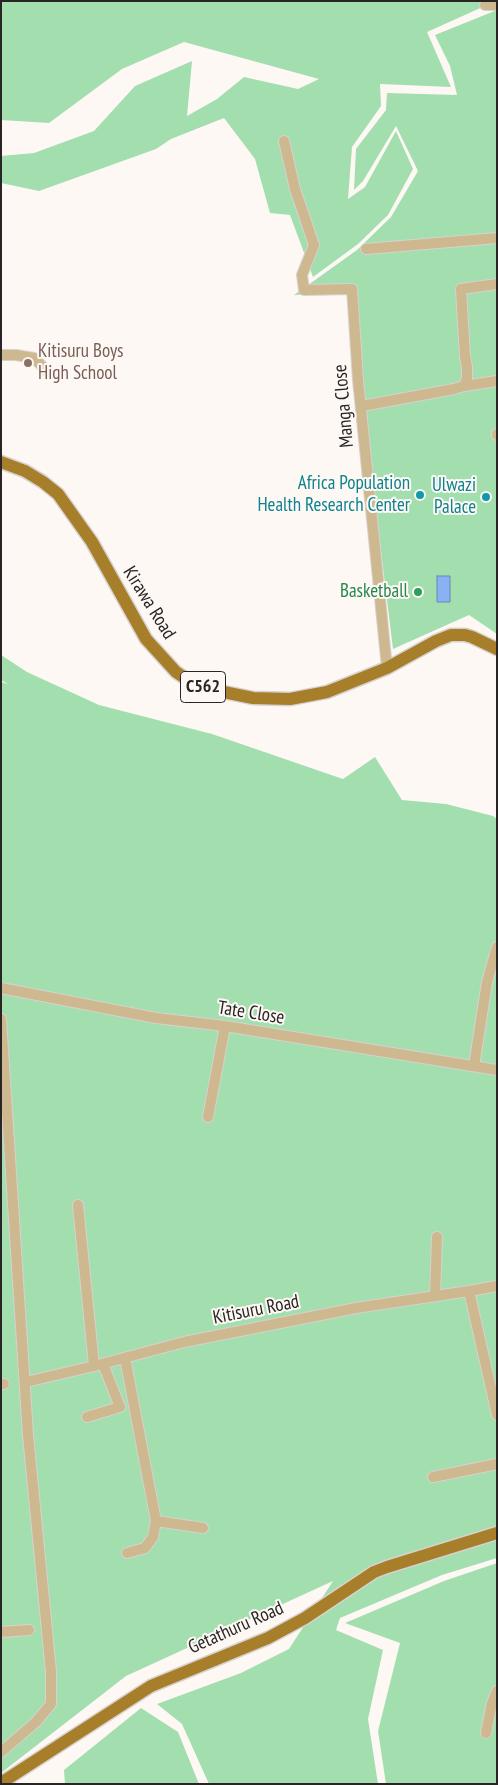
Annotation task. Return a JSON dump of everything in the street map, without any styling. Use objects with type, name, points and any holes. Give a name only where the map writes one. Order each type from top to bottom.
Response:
[{"type":"main road","name":"Kirawa Road","points":[[1,462],[43,482],[58,494],[92,542],[146,639],[176,672],[191,682],[208,689],[252,698],[290,699],[327,692],[387,668],[436,640],[451,635],[465,634],[472,636],[497,649]]},
{"type":"main road","name":"Getathuru Road","points":[[1,1783],[151,1686],[268,1638],[305,1618],[374,1572],[497,1533]]},
{"type":"street","points":[[486,5],[497,4]]},
{"type":"street","name":"Manga Close","points":[[284,141],[295,189],[314,245],[302,275],[304,290],[352,289],[371,516],[387,668]]},
{"type":"street","points":[[366,249],[497,238]]},
{"type":"street","points":[[464,386],[467,378],[467,367],[461,289],[497,284]]},
{"type":"street","points":[[1,355],[34,358],[48,372]]},
{"type":"street","points":[[362,406],[497,381]]},
{"type":"street","points":[[474,1066],[487,982],[497,947]]},
{"type":"street","name":"Tate Close","points":[[1,988],[156,1018],[225,1026],[497,1070]]},
{"type":"street","points":[[1,1019],[34,1495],[51,1672],[51,1704],[36,1722],[1,1752]]},
{"type":"street","points":[[208,1117],[225,1026]]},
{"type":"street","points":[[78,1204],[98,1365],[120,1407],[87,1417]]},
{"type":"street","points":[[435,1296],[437,1237]]},
{"type":"street","name":"Kitisuru Road","points":[[26,1382],[184,1342],[291,1320],[497,1286]]},
{"type":"street","points":[[469,1291],[497,1415]]},
{"type":"street","points":[[125,1358],[156,1520],[153,1537],[145,1548],[127,1553]]},
{"type":"street","points":[[433,1477],[497,1464]]},
{"type":"street","points":[[156,1520],[203,1528]]},
{"type":"street","points":[[1,1632],[29,1630]]},
{"type":"street","points":[[486,1733],[492,1703],[497,1692]]},
{"type":"green space","points":[[1,1],[496,1],[427,32],[451,87],[380,84],[381,106],[352,147],[348,199],[365,187],[396,131],[413,169],[388,215],[358,244],[313,277],[290,215],[270,213],[255,159],[224,118],[171,139],[156,149],[39,191],[1,183],[1,156],[34,153],[94,131],[135,86],[192,61],[187,116],[217,99],[244,77],[298,89],[319,79],[184,42],[122,69],[49,123],[1,120]]},
{"type":"green space","points":[[497,10],[497,634],[469,615],[393,649],[349,293],[294,295],[357,250],[391,217],[418,171],[396,126],[363,181],[354,190],[356,149],[386,110],[387,93],[457,95],[450,66],[435,35]]},
{"type":"green space","points":[[1,655],[27,672],[99,705],[212,734],[343,779],[375,757],[402,800],[446,804],[493,816],[497,819],[497,1558],[442,1575],[340,1618],[336,1630],[383,1650],[368,1719],[378,1784],[209,1784],[182,1724],[157,1704],[241,1673],[289,1649],[333,1581],[126,1676],[1,1773],[1,682],[8,684],[1,680]]},
{"type":"green space","points":[[497,1563],[497,1784],[386,1784],[378,1731],[400,1643],[345,1623],[444,1581]]},
{"type":"green space","points":[[141,1708],[178,1732],[199,1784],[65,1784],[64,1770]]},
{"type":"water","points":[[437,576],[450,576],[450,602],[437,602]]},
{"type":"place","name":"Kitisuru Boys High School","points":[[28,363]]},
{"type":"place","name":"Africa Population Health Research Center","points":[[420,495]]},
{"type":"place","name":"Ulwazi Palace","points":[[486,497]]},
{"type":"place","name":"Basketball","points":[[418,592]]}]
